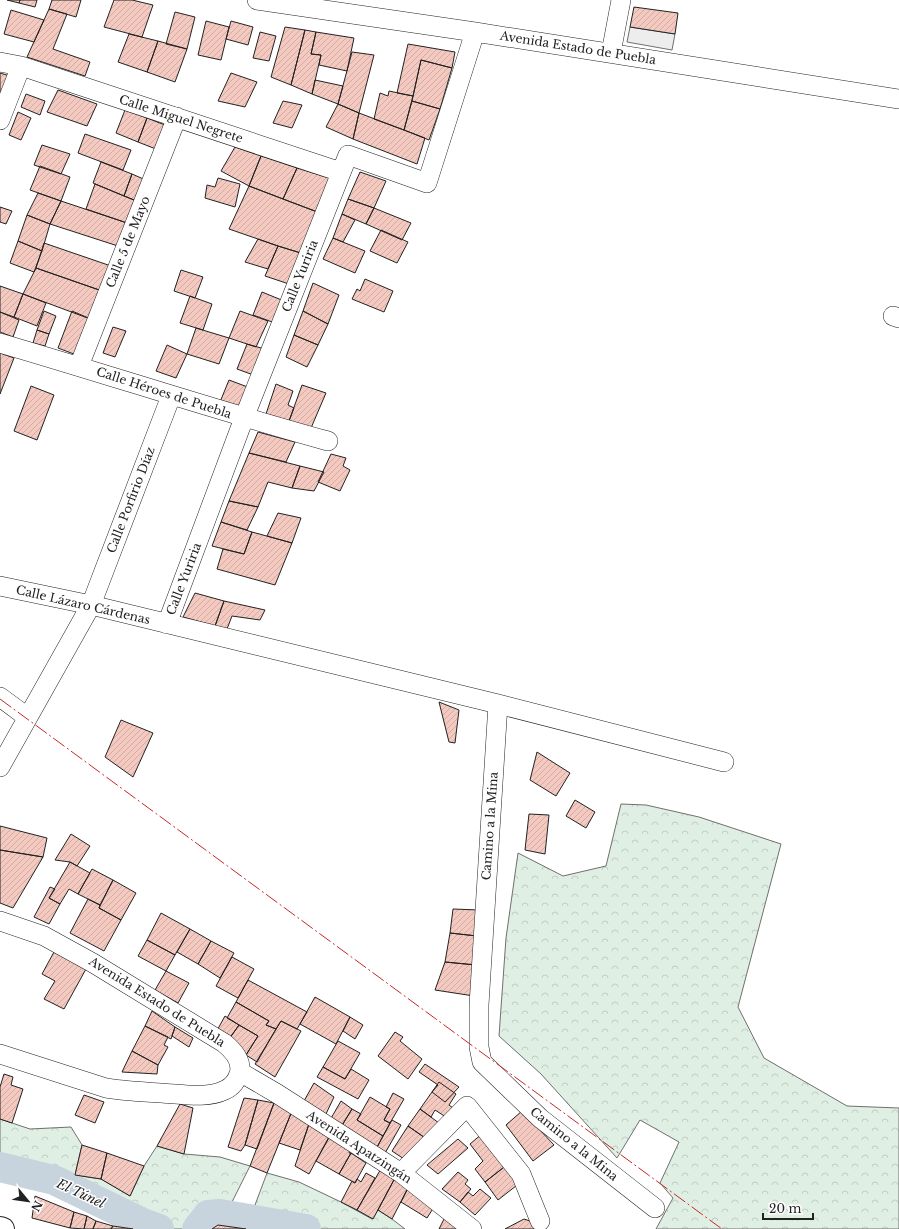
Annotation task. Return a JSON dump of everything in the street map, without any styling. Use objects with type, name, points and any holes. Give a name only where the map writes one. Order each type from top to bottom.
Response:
[{"type":"main road","points":[[0,1228],[4,1229]]},
{"type":"street","name":"Avenida Estado de Puebla","points":[[257,0],[612,53],[899,99]]},
{"type":"street","points":[[612,53],[621,0]]},
{"type":"street","name":"Calle Yuriria","points":[[167,624],[244,418],[348,155],[427,183],[475,32]]},
{"type":"street","name":"Calle Miguel Negrete","points":[[0,62],[21,66],[341,172]]},
{"type":"street","points":[[0,120],[21,66]]},
{"type":"street","name":"Calle 5 de Mayo","points":[[79,366],[177,117]]},
{"type":"street","name":"Calle Héroes de Puebla","points":[[0,343],[79,366],[244,418],[328,441]]},
{"type":"street","name":"Calle Porfirio Díaz","points":[[0,767],[91,605],[171,396]]},
{"type":"street","name":"Calle Lázaro Cárdenas","points":[[0,586],[91,605],[167,624]]},
{"type":"street","points":[[167,624],[498,704],[724,762]]},
{"type":"street","points":[[0,697],[28,717]]},
{"type":"street","name":"Camino a la Mina","points":[[498,704],[479,1006],[479,1047],[482,1062],[540,1118],[655,1208]]},
{"type":"street","name":"Avenida Estado de Puebla","points":[[0,921],[44,936],[93,963],[224,1043],[236,1055],[240,1063],[240,1072]]},
{"type":"street","points":[[0,1054],[106,1088],[121,1090],[194,1095],[211,1094],[226,1090],[237,1080],[240,1072]]},
{"type":"street","name":"Avenida Apatzingán","points":[[240,1072],[276,1093],[401,1173],[472,1229]]},
{"type":"street","points":[[401,1173],[467,1106],[521,1174],[540,1221]]},
{"type":"green space","points":[[621,804],[646,805],[699,817],[781,844],[738,1007],[764,1058],[847,1106],[899,1108],[899,1229],[656,1229],[673,1198],[660,1183],[679,1142],[640,1120],[617,1158],[541,1074],[499,1036],[506,938],[518,853],[563,876],[606,866]]},
{"type":"green space","points":[[0,1119],[30,1129],[71,1127],[82,1145],[75,1175],[101,1179],[130,1196],[144,1166],[157,1146],[184,1154],[220,1157],[250,1166],[231,1204],[252,1213],[267,1173],[299,1182],[372,1219],[378,1210],[405,1229],[246,1229],[218,1225],[212,1229],[134,1229],[124,1221],[64,1192],[0,1175]]},
{"type":"shaded area","points":[[630,27],[675,34],[672,50],[627,42]]},
{"type":"building","points":[[7,0],[20,0],[19,3]]},
{"type":"building","points":[[20,0],[37,0],[35,7],[19,3]]},
{"type":"building","points":[[52,0],[81,0],[76,17],[49,9]]},
{"type":"building","points":[[114,0],[132,0],[153,5],[142,37],[104,27]]},
{"type":"building","points":[[634,7],[678,13],[675,34],[630,27]]},
{"type":"building","points":[[49,9],[67,14],[53,49],[90,62],[85,76],[27,57]]},
{"type":"building","points":[[11,10],[44,20],[34,42],[4,34]]},
{"type":"building","points":[[175,12],[195,17],[187,49],[166,44]]},
{"type":"building","points":[[206,21],[229,27],[221,60],[198,55]]},
{"type":"building","points":[[231,21],[253,27],[248,45],[226,39]]},
{"type":"building","points":[[285,27],[305,30],[291,85],[271,77]]},
{"type":"building","points":[[305,30],[316,32],[311,54],[321,55],[312,94],[291,85]]},
{"type":"building","points":[[260,32],[276,36],[269,61],[253,58]]},
{"type":"building","points":[[316,32],[354,38],[347,71],[319,65],[321,55],[311,54]]},
{"type":"building","points":[[129,34],[158,41],[147,72],[118,62]]},
{"type":"building","points":[[158,41],[187,49],[175,82],[147,72]]},
{"type":"building","points":[[408,44],[455,52],[452,68],[421,60],[413,96],[397,93]]},
{"type":"building","points":[[352,52],[374,55],[359,113],[338,104]]},
{"type":"building","points":[[421,60],[452,68],[440,109],[412,101]]},
{"type":"building","points":[[0,73],[10,76],[0,102]]},
{"type":"building","points":[[231,73],[257,82],[245,107],[218,101]]},
{"type":"building","points":[[315,80],[343,86],[338,104],[312,94]]},
{"type":"building","points":[[58,90],[97,104],[87,126],[47,112]]},
{"type":"building","points":[[389,91],[413,96],[404,130],[374,119],[380,93],[388,96]]},
{"type":"building","points":[[26,94],[45,101],[40,115],[21,107]]},
{"type":"building","points":[[283,101],[302,105],[292,128],[273,123]]},
{"type":"building","points":[[412,101],[440,109],[429,140],[404,130]]},
{"type":"building","points":[[338,104],[359,113],[353,139],[326,127]]},
{"type":"building","points":[[125,110],[147,118],[138,142],[116,133]]},
{"type":"building","points":[[18,112],[31,118],[21,140],[9,135]]},
{"type":"building","points":[[359,113],[425,138],[417,164],[353,139]]},
{"type":"building","points":[[147,118],[170,127],[161,151],[138,142]]},
{"type":"building","points":[[85,134],[131,150],[123,170],[78,153]]},
{"type":"building","points":[[42,145],[70,154],[61,174],[34,165]]},
{"type":"building","points":[[235,147],[261,156],[249,186],[221,171]]},
{"type":"building","points":[[261,156],[297,168],[283,199],[249,186]]},
{"type":"building","points":[[101,162],[132,174],[124,196],[93,183]]},
{"type":"building","points":[[40,166],[70,177],[61,201],[30,190]]},
{"type":"building","points":[[297,168],[332,179],[320,213],[283,199]]},
{"type":"building","points":[[360,172],[386,181],[374,208],[348,199]]},
{"type":"building","points":[[132,174],[148,181],[139,202],[124,196]]},
{"type":"building","points":[[218,178],[240,184],[235,207],[205,198],[207,185],[215,187]]},
{"type":"building","points":[[95,184],[139,202],[130,224],[86,209]]},
{"type":"building","points":[[249,186],[320,213],[304,254],[229,229]]},
{"type":"building","points":[[38,193],[61,201],[50,224],[27,215]]},
{"type":"building","points":[[348,199],[374,208],[366,224],[342,214]]},
{"type":"building","points":[[61,201],[130,224],[121,247],[50,224]]},
{"type":"building","points":[[0,207],[12,211],[6,224],[0,222]]},
{"type":"building","points":[[374,208],[411,223],[402,240],[366,224]]},
{"type":"building","points":[[342,214],[355,220],[343,242],[333,238]]},
{"type":"building","points":[[27,215],[50,224],[42,251],[18,241]]},
{"type":"building","points":[[381,230],[408,242],[397,263],[370,251]]},
{"type":"building","points":[[333,238],[365,251],[355,273],[323,259]]},
{"type":"building","points":[[258,239],[278,246],[268,269],[245,262]]},
{"type":"building","points":[[18,241],[42,251],[34,272],[10,263]]},
{"type":"building","points":[[44,243],[114,267],[105,292],[36,268]]},
{"type":"building","points":[[278,246],[304,254],[292,285],[265,276]]},
{"type":"building","points":[[36,268],[105,292],[93,320],[23,294]]},
{"type":"building","points":[[181,270],[203,277],[195,298],[174,291]]},
{"type":"building","points":[[365,279],[393,291],[384,312],[352,299],[357,289],[360,291]]},
{"type":"building","points":[[313,283],[339,295],[328,324],[303,311]]},
{"type":"building","points":[[0,286],[23,294],[14,317],[0,312]]},
{"type":"building","points":[[262,292],[284,301],[275,323],[253,315]]},
{"type":"building","points":[[23,294],[46,303],[37,326],[14,317]]},
{"type":"building","points":[[190,296],[212,304],[203,330],[180,323]]},
{"type":"building","points":[[44,311],[56,316],[49,334],[37,330]]},
{"type":"building","points":[[72,311],[93,320],[79,356],[58,348]]},
{"type":"building","points":[[240,311],[268,321],[256,347],[229,338]]},
{"type":"building","points":[[303,311],[328,324],[318,345],[294,335]]},
{"type":"building","points":[[0,312],[19,320],[13,337],[0,332]]},
{"type":"building","points":[[113,327],[126,331],[115,357],[103,353]]},
{"type":"building","points":[[196,328],[229,338],[219,364],[187,354]]},
{"type":"building","points":[[37,330],[49,334],[45,346],[33,343]]},
{"type":"building","points":[[294,335],[318,345],[307,367],[286,357]]},
{"type":"building","points":[[247,344],[268,350],[259,377],[237,369]]},
{"type":"building","points":[[167,345],[187,354],[176,378],[156,371]]},
{"type":"building","points":[[0,353],[14,358],[0,394]]},
{"type":"building","points":[[229,380],[253,389],[245,408],[220,402]]},
{"type":"building","points":[[276,384],[293,391],[288,405],[294,408],[289,421],[266,414]]},
{"type":"building","points":[[302,385],[326,393],[311,428],[289,421]]},
{"type":"building","points":[[31,386],[54,395],[37,440],[14,431]]},
{"type":"building","points":[[258,432],[295,442],[286,462],[249,453]]},
{"type":"building","points":[[249,453],[300,466],[292,488],[268,482],[258,507],[229,501]]},
{"type":"building","points":[[331,454],[346,458],[343,466],[350,470],[340,491],[318,482]]},
{"type":"building","points":[[300,466],[324,472],[314,491],[292,488]]},
{"type":"building","points":[[229,501],[258,507],[247,530],[221,522]]},
{"type":"building","points":[[278,513],[301,518],[292,543],[267,536]]},
{"type":"building","points":[[221,522],[252,532],[244,554],[212,546]]},
{"type":"building","points":[[252,532],[292,543],[275,585],[217,569],[223,549],[244,554]]},
{"type":"building","points":[[195,593],[224,601],[215,626],[183,617]]},
{"type":"building","points":[[224,601],[265,610],[260,620],[232,616],[227,629],[215,626]]},
{"type":"building","points":[[439,702],[459,710],[455,743],[449,742]]},
{"type":"building","points":[[121,720],[153,733],[133,777],[105,757]]},
{"type":"building","points":[[537,752],[570,773],[556,796],[530,780]]},
{"type":"building","points":[[575,800],[595,812],[586,828],[566,816]]},
{"type":"building","points":[[529,814],[549,815],[545,854],[525,850]]},
{"type":"building","points":[[0,826],[47,838],[43,857],[0,850]]},
{"type":"building","points":[[71,834],[90,846],[77,866],[70,862],[55,860]]},
{"type":"building","points":[[0,850],[43,857],[13,908],[0,903]]},
{"type":"building","points":[[70,862],[90,873],[78,894],[69,889],[60,904],[49,898]]},
{"type":"building","points":[[92,869],[113,880],[100,905],[78,894]]},
{"type":"building","points":[[113,880],[136,893],[121,920],[99,908]]},
{"type":"building","points":[[50,887],[55,889],[49,898],[60,904],[49,924],[34,917]]},
{"type":"building","points":[[88,899],[100,905],[99,908],[121,920],[104,951],[70,933]]},
{"type":"building","points":[[453,909],[479,910],[477,936],[450,933]]},
{"type":"building","points":[[161,913],[190,929],[175,955],[147,940]]},
{"type":"building","points":[[190,929],[211,941],[198,964],[177,952]]},
{"type":"building","points":[[450,933],[477,936],[476,965],[445,962]]},
{"type":"building","points":[[147,940],[175,955],[166,971],[138,956]]},
{"type":"building","points":[[211,941],[234,953],[220,978],[198,964]]},
{"type":"building","points":[[54,952],[86,969],[64,1009],[44,999],[55,981],[42,974]]},
{"type":"building","points":[[232,957],[254,969],[238,998],[216,986]]},
{"type":"building","points":[[445,962],[476,965],[474,996],[435,990]]},
{"type":"building","points":[[166,971],[189,983],[178,1003],[155,990]]},
{"type":"building","points":[[248,980],[307,1012],[297,1029],[281,1021],[276,1029],[266,1025],[269,1021],[236,1002]]},
{"type":"building","points":[[315,997],[350,1017],[336,1044],[300,1024]]},
{"type":"building","points":[[236,1002],[269,1021],[266,1025],[276,1029],[257,1062],[246,1055],[258,1036],[227,1018]]},
{"type":"building","points":[[152,1011],[175,1027],[171,1039],[145,1026]]},
{"type":"building","points":[[225,1016],[239,1025],[227,1042],[215,1034]]},
{"type":"building","points":[[350,1017],[363,1025],[355,1039],[343,1031]]},
{"type":"building","points":[[281,1021],[301,1031],[275,1077],[255,1064]]},
{"type":"building","points":[[239,1025],[258,1036],[246,1055],[227,1042]]},
{"type":"building","points":[[145,1026],[168,1037],[164,1045],[168,1047],[158,1065],[132,1051]]},
{"type":"building","points":[[175,1027],[193,1038],[189,1047],[172,1036]]},
{"type":"building","points":[[395,1032],[403,1037],[400,1041],[422,1059],[408,1079],[378,1056]]},
{"type":"building","points":[[338,1041],[360,1053],[345,1079],[323,1067]]},
{"type":"building","points":[[132,1051],[158,1065],[157,1074],[122,1072]]},
{"type":"building","points":[[425,1064],[459,1087],[445,1102],[432,1092],[438,1085],[419,1072]]},
{"type":"building","points":[[323,1067],[345,1079],[351,1069],[369,1080],[358,1099],[317,1077]]},
{"type":"building","points":[[4,1074],[13,1077],[11,1085],[23,1089],[12,1123],[0,1119],[0,1087]]},
{"type":"building","points":[[439,1082],[456,1094],[449,1105],[457,1111],[449,1119],[435,1110],[431,1117],[420,1109]]},
{"type":"building","points":[[314,1083],[334,1097],[325,1116],[304,1101]]},
{"type":"building","points":[[393,1093],[404,1099],[390,1123],[384,1120],[390,1109],[386,1107]]},
{"type":"building","points":[[84,1095],[104,1102],[95,1123],[75,1115]]},
{"type":"building","points":[[370,1097],[390,1109],[384,1120],[390,1123],[383,1136],[357,1120]]},
{"type":"building","points":[[244,1098],[258,1100],[245,1145],[241,1151],[228,1147]]},
{"type":"building","points":[[258,1100],[274,1103],[257,1149],[245,1145]]},
{"type":"building","points":[[341,1101],[352,1109],[341,1127],[330,1120]]},
{"type":"building","points":[[274,1103],[292,1111],[267,1173],[250,1166]]},
{"type":"building","points":[[180,1104],[193,1108],[184,1154],[157,1146]]},
{"type":"building","points":[[352,1109],[361,1114],[357,1120],[383,1136],[376,1149],[341,1127]]},
{"type":"building","points":[[420,1109],[443,1126],[428,1140],[408,1126]]},
{"type":"building","points":[[292,1111],[310,1121],[300,1150],[279,1143]]},
{"type":"building","points":[[522,1111],[554,1145],[533,1161],[506,1125]]},
{"type":"building","points":[[392,1120],[401,1125],[384,1155],[376,1149]]},
{"type":"building","points":[[310,1121],[331,1133],[309,1174],[295,1166]]},
{"type":"building","points":[[408,1126],[428,1140],[407,1161],[392,1151]]},
{"type":"building","points":[[483,1133],[508,1164],[485,1182],[475,1169],[483,1161],[470,1144]]},
{"type":"building","points":[[330,1136],[351,1148],[349,1153],[351,1153],[339,1174],[316,1161]]},
{"type":"building","points":[[458,1139],[468,1148],[438,1174],[427,1165]]},
{"type":"building","points":[[82,1145],[107,1153],[101,1179],[75,1175]]},
{"type":"building","points":[[107,1153],[144,1166],[130,1196],[101,1179]]},
{"type":"building","points":[[351,1153],[366,1163],[355,1183],[339,1174]]},
{"type":"building","points":[[508,1164],[521,1182],[498,1200],[485,1182]]},
{"type":"building","points":[[382,1167],[396,1176],[373,1219],[357,1210]]},
{"type":"building","points":[[458,1172],[468,1180],[465,1184],[471,1189],[460,1202],[442,1189]]},
{"type":"building","points":[[366,1173],[375,1178],[357,1210],[341,1202],[352,1181],[355,1183],[357,1179],[361,1182]]},
{"type":"building","points":[[396,1176],[409,1186],[392,1219],[378,1210]]},
{"type":"building","points":[[409,1186],[434,1207],[427,1218],[401,1202]]},
{"type":"building","points":[[480,1189],[491,1198],[475,1215],[460,1202],[468,1192],[473,1196]]},
{"type":"building","points":[[35,1196],[74,1212],[70,1228],[32,1218]]},
{"type":"building","points":[[74,1212],[87,1216],[84,1229],[70,1228]]},
{"type":"building","points":[[446,1215],[462,1229],[439,1229]]},
{"type":"building","points":[[87,1216],[96,1221],[93,1229],[84,1229]]},
{"type":"building","points":[[524,1219],[533,1222],[536,1229],[505,1229]]},
{"type":"building","points":[[96,1221],[113,1226],[111,1229],[93,1229]]},
{"type":"building","points":[[218,1225],[246,1229],[212,1229]]},
{"type":"building","points":[[113,1226],[133,1229],[111,1229]]},
{"type":"waterway","name":"El Túnel","points":[[0,1167],[54,1180],[145,1224],[159,1229]]},
{"type":"waterway","name":"El Túnel","points":[[197,1229],[208,1215],[220,1214],[306,1229]]},
{"type":"power","points":[[0,699],[722,1229]]}]
